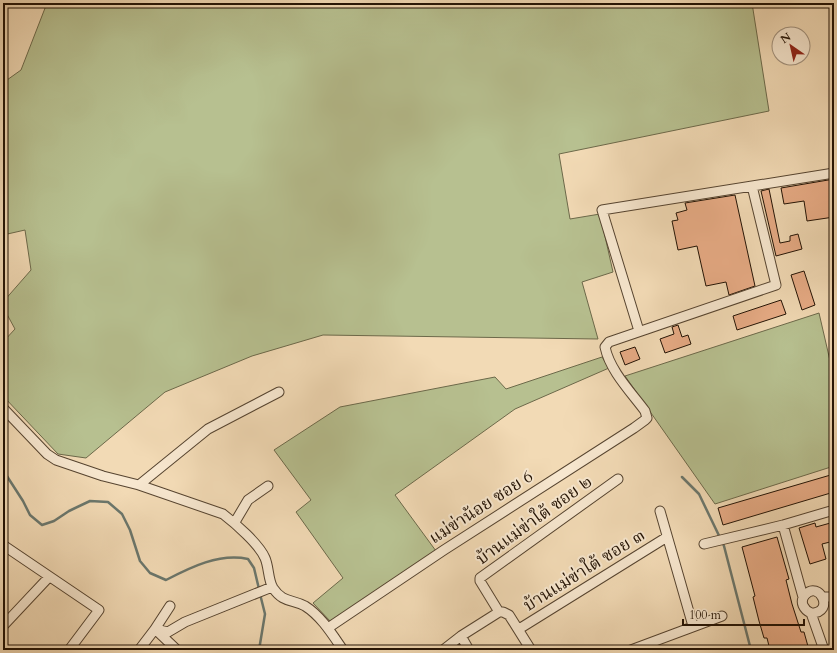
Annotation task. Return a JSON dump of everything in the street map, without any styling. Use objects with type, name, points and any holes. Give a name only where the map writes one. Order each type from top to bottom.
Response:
[{"type":"street","points":[[752,186],[776,285],[639,331],[602,210],[752,186],[834,173]]},
{"type":"street","name":"แม่ข่าน้อย ซอย 6","points":[[328,628],[444,550],[646,420],[645,411],[616,371],[607,356],[605,347],[609,342],[639,331]]},
{"type":"street","points":[[139,485],[208,429],[279,392]]},
{"type":"street","points":[[3,408],[47,454],[56,460],[103,476],[139,485],[223,514],[235,522],[261,550],[266,559],[269,588],[282,597],[303,606],[315,614],[328,628],[343,650]]},
{"type":"street","name":"บ้านแม่ข่าใต้ ซอย ๒","points":[[499,612],[480,581],[480,578],[618,479]]},
{"type":"street","points":[[235,522],[248,500],[268,486]]},
{"type":"street","points":[[704,544],[783,525],[834,510]]},
{"type":"street","points":[[660,511],[693,626]]},
{"type":"street","points":[[783,525],[803,597],[803,607],[811,613],[821,610],[824,604],[823,597],[818,592],[808,592],[803,597]]},
{"type":"street","name":"บ้านแม่ข่าใต้ ซอย ๓","points":[[519,629],[667,537]]},
{"type":"street","points":[[3,545],[99,610],[70,650]]},
{"type":"street","points":[[3,626],[49,577]]},
{"type":"street","points":[[155,629],[168,632],[185,622],[269,588]]},
{"type":"street","points":[[823,597],[834,597]]},
{"type":"street","points":[[139,650],[170,606]]},
{"type":"street","points":[[443,650],[460,636],[499,612],[503,612],[509,615],[531,650]]},
{"type":"street","points":[[811,613],[824,650]]},
{"type":"street","points":[[631,650],[722,616]]},
{"type":"street","points":[[155,629],[177,650]]},
{"type":"street","points":[[460,636],[469,650]]},
{"type":"green space","points":[[47,3],[752,3],[769,111],[559,154],[570,219],[600,214],[613,272],[582,282],[598,339],[323,335],[252,356],[165,392],[86,458],[58,454],[3,396],[3,342],[15,329],[3,307],[3,302],[31,270],[25,230],[3,235],[3,79],[7,80],[21,70]]},
{"type":"green space","points":[[819,313],[834,378],[834,466],[715,504],[625,376]]},
{"type":"green space","points":[[602,357],[609,368],[515,409],[395,495],[436,551],[331,622],[313,603],[343,578],[296,512],[311,500],[274,450],[340,407],[495,377],[506,389]]},
{"type":"building","points":[[834,179],[834,217],[807,221],[804,201],[784,204],[781,188]]},
{"type":"building","points":[[769,189],[780,243],[790,241],[790,236],[798,234],[802,249],[776,256],[761,191]]},
{"type":"building","points":[[735,195],[755,286],[729,295],[726,282],[706,286],[697,246],[678,250],[672,221],[678,220],[676,213],[687,210],[685,203]]},
{"type":"building","points":[[804,271],[815,305],[802,310],[791,275]]},
{"type":"building","points":[[781,300],[786,314],[737,330],[733,316]]},
{"type":"building","points":[[678,325],[682,337],[688,335],[691,344],[665,353],[660,339],[674,334],[672,327]]},
{"type":"building","points":[[635,347],[640,359],[625,365],[620,352]]},
{"type":"building","points":[[834,474],[834,492],[723,525],[718,508]]},
{"type":"building","points":[[834,522],[834,541],[822,544],[826,559],[810,564],[799,528],[815,523],[816,527]]},
{"type":"building","points":[[777,537],[789,579],[786,580],[792,604],[801,632],[804,632],[809,650],[770,650],[767,638],[764,638],[759,621],[753,597],[755,596],[742,547]]},
{"type":"waterway","points":[[3,470],[23,501],[30,515],[42,525],[54,521],[69,511],[90,501],[108,502],[122,514],[130,530],[140,561],[150,573],[166,580],[185,570],[206,562],[226,558],[248,559],[254,568],[259,589]]},
{"type":"waterway","points":[[682,477],[699,494],[724,546],[751,650]]},
{"type":"waterway","points":[[259,650],[265,614],[260,594]]}]
